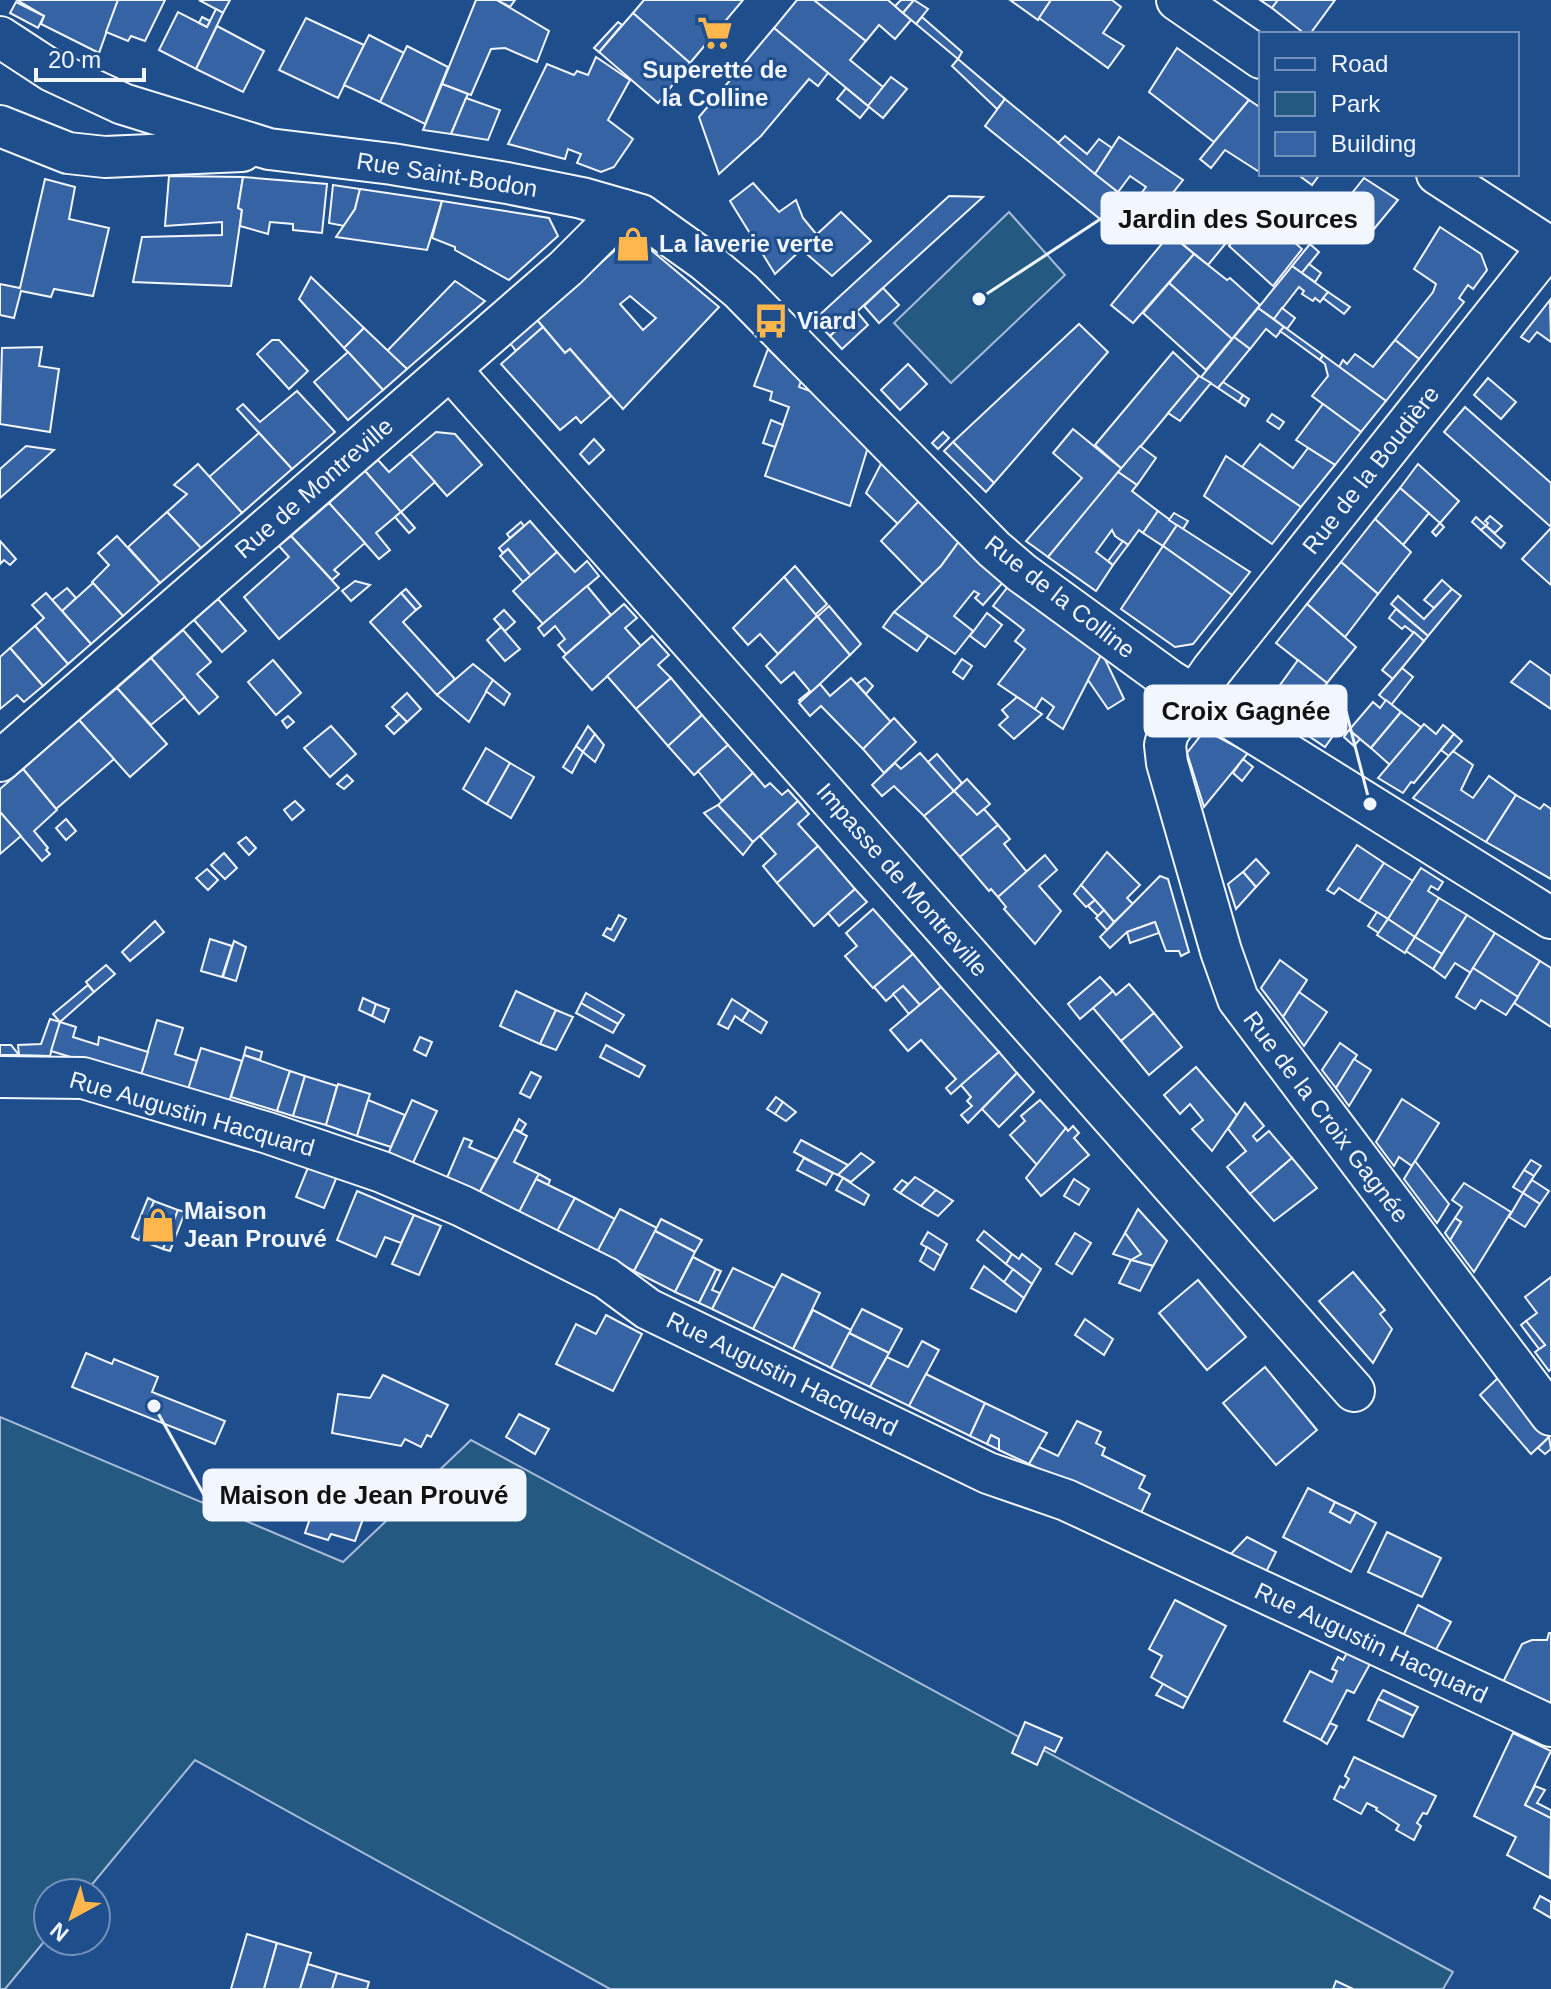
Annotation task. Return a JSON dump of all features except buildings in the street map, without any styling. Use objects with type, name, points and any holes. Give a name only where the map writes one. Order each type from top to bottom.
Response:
[{"type":"street","points":[[1177,0],[1259,57]]},
{"type":"street","name":"Rue Saint-Bodon","points":[[0,37],[52,71],[136,109],[269,149],[392,164],[507,183],[624,210]]},
{"type":"street","points":[[119,157],[136,109]]},
{"type":"street","name":"Rue Saint-Bodon","points":[[2,135],[68,153],[119,157],[269,149]]},
{"type":"street","points":[[1440,176],[1550,247]]},
{"type":"street","name":"Rue de Montreville","points":[[0,761],[566,268],[624,210]]},
{"type":"street","name":"Rue de la Colline","points":[[624,210],[650,220],[741,291],[994,549],[1022,573],[1195,696],[1551,918]]},
{"type":"street","name":"Rue de la Boudière","points":[[1195,696],[1212,670],[1550,247]]},
{"type":"street","name":"Impasse de Montreville","points":[[450,369],[1354,1391]]},
{"type":"street","name":"Rue de la Croix Gagnée","points":[[1195,696],[1168,733],[1165,745],[1167,763],[1221,951],[1238,999],[1551,1415]]},
{"type":"street","name":"Rue Augustin Hacquard","points":[[0,1077],[83,1078],[268,1133],[382,1172],[462,1206],[606,1278],[648,1309],[988,1473],[1066,1500],[1551,1726]]},
{"type":"green space","points":[[1009,212],[1065,275],[951,383],[894,323]]},
{"type":"green space","points":[[0,1417],[343,1562],[471,1440],[1453,1972],[1443,1989],[610,1989],[195,1760],[98,1877],[32,1877],[32,1956],[5,1989],[0,1989]]},
{"type":"place","name":"Superette de la Colline","points":[[715,33]]},
{"type":"place","name":"La laverie verte","points":[[633,244]]},
{"type":"place","name":"Jardin des Sources","points":[[979,299]]},
{"type":"place","name":"Viard","points":[[771,321]]},
{"type":"place","name":"Croix Gagnée","points":[[1370,804]]},
{"type":"place","name":"Maison Jean Prouvé","points":[[158,1225]]},
{"type":"place","name":"Maison de Jean Prouvé","points":[[154,1406]]}]
